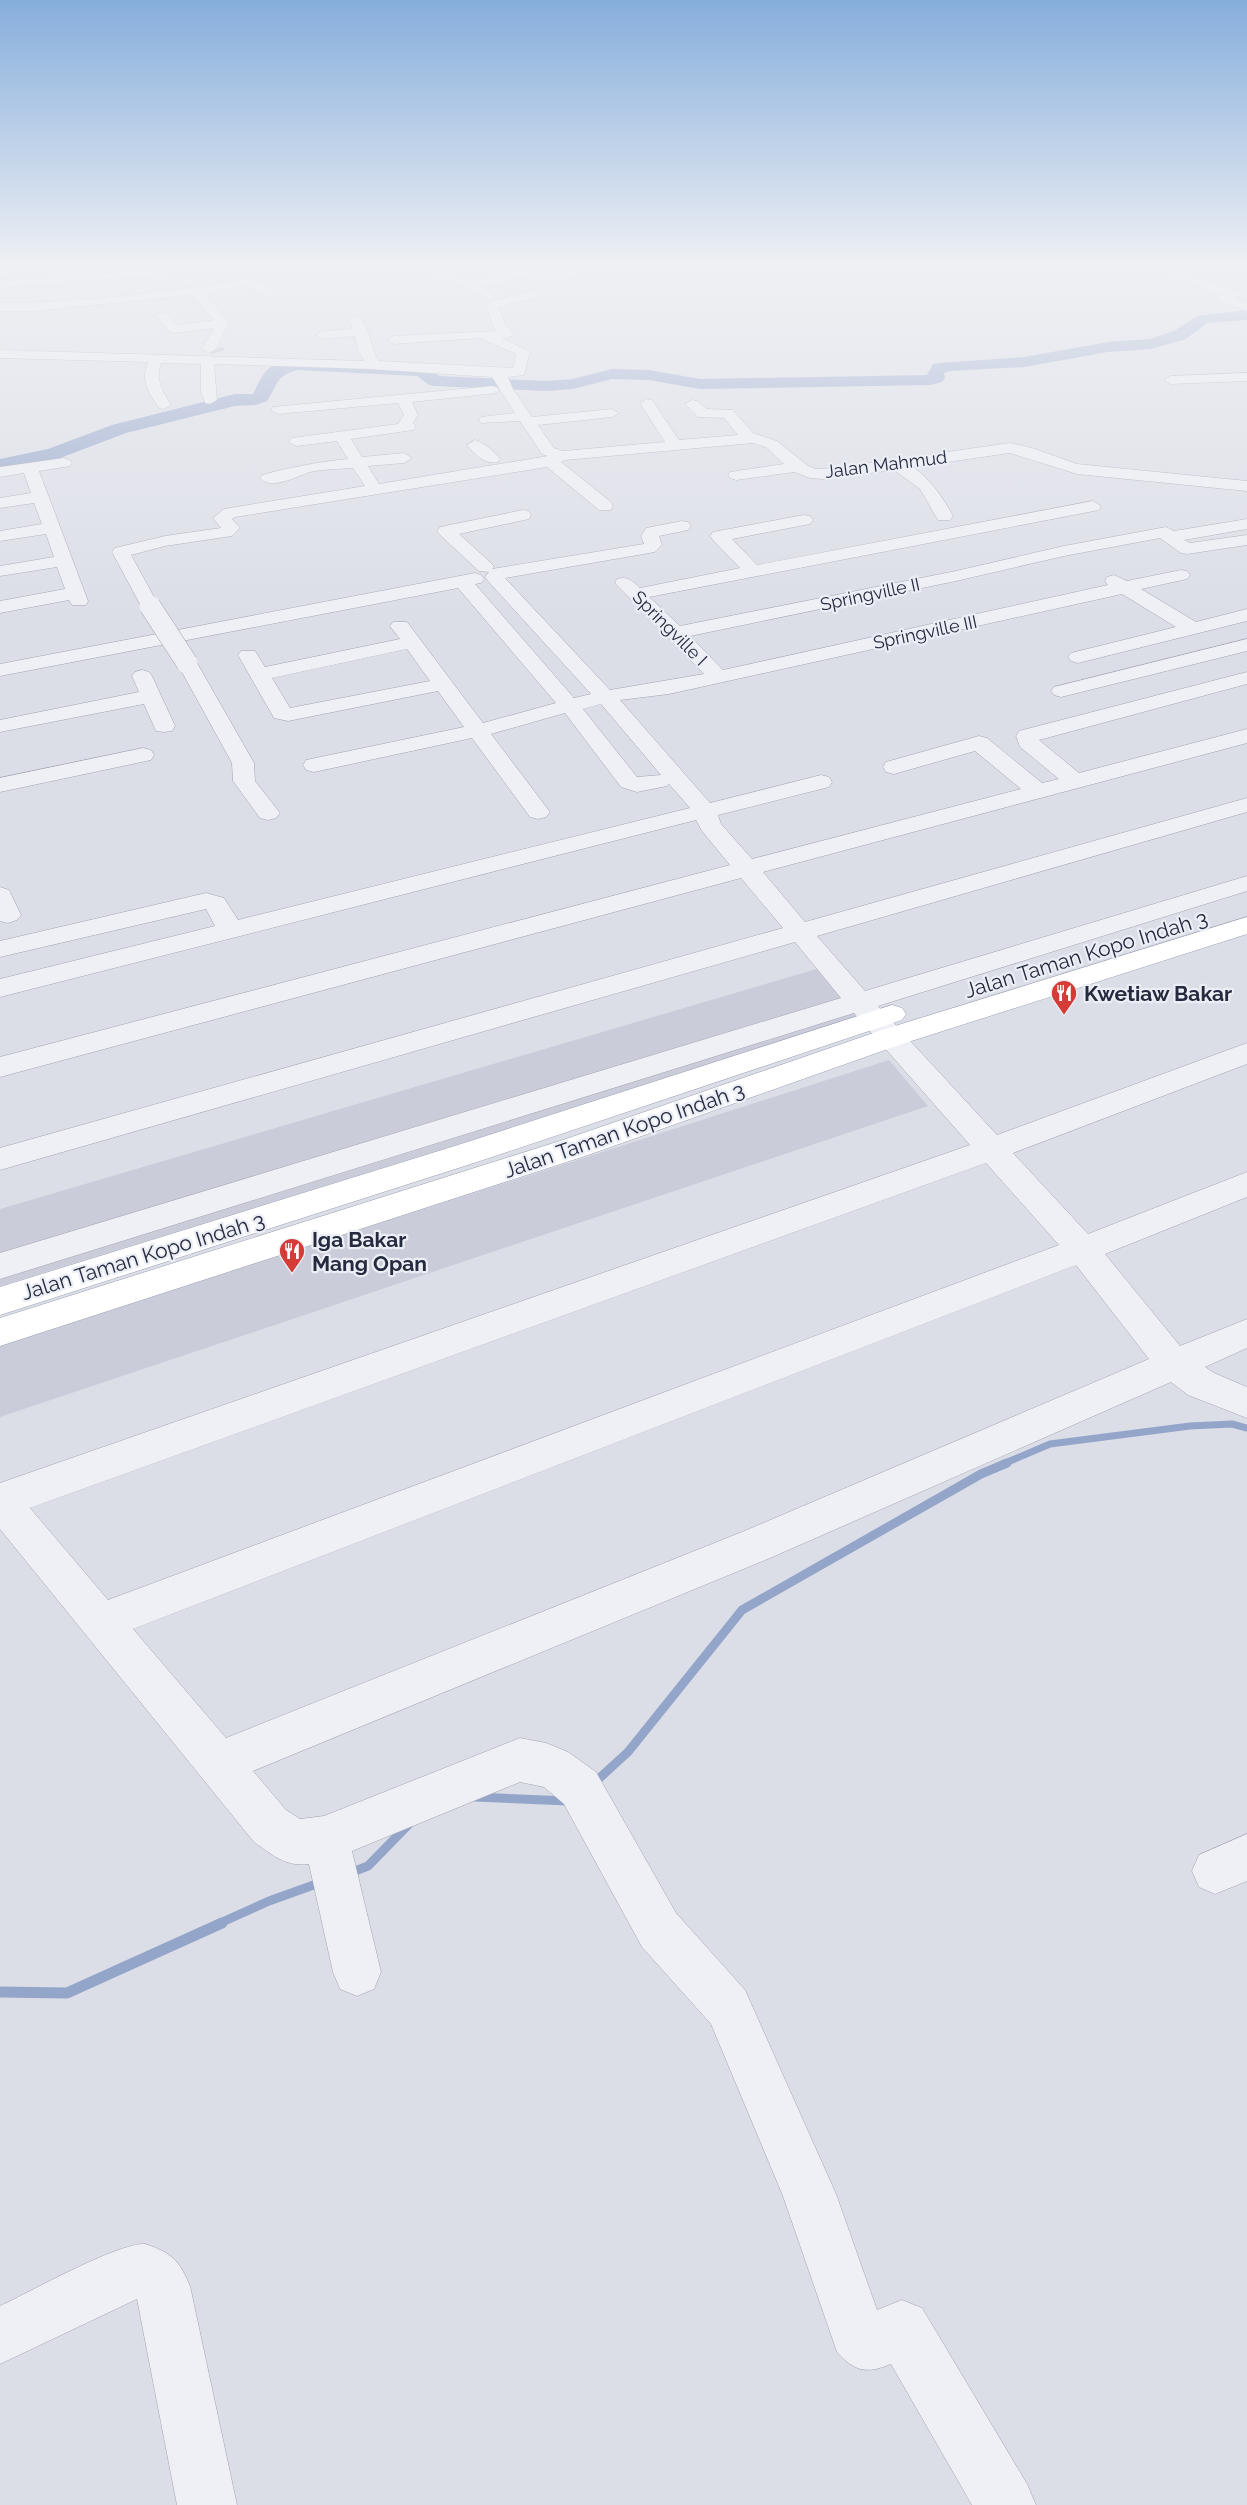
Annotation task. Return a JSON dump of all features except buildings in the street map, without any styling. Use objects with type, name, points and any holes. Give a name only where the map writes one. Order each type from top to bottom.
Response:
[{"type":"main road","name":"Jalan Taman Kopo Indah 3","points":[[1115,935],[1247,905]]},
{"type":"main road","name":"Jalan Taman Kopo Indah 3","points":[[0,1301],[464,1140],[876,1020],[1247,925]]},
{"type":"main road","name":"Jalan Taman Kopo Indah 3","points":[[0,1332],[574,1148],[876,1020]]},
{"type":"street","points":[[151,383],[164,405]]},
{"type":"street","points":[[209,383],[210,400]]},
{"type":"street","points":[[278,410],[402,397],[502,383],[553,456],[605,506]]},
{"type":"street","points":[[297,441],[408,428],[405,424],[411,415],[402,397]]},
{"type":"street","points":[[647,403],[674,444]]},
{"type":"street","points":[[692,404],[703,414],[728,413],[748,437]]},
{"type":"street","points":[[486,420],[527,419],[610,410],[620,424],[597,428]]},
{"type":"street","points":[[626,432],[637,448]]},
{"type":"street","points":[[341,436],[375,490]]},
{"type":"street","name":"Jalan Mahmud","points":[[553,456],[748,437],[773,443],[797,467],[807,472],[821,473],[898,465],[969,453],[1006,441],[1058,465],[1077,469],[1194,483],[1247,486]]},
{"type":"street","points":[[934,444],[948,443],[969,453]]},
{"type":"street","points":[[475,445],[492,459]]},
{"type":"street","points":[[1027,452],[1052,445]]},
{"type":"street","points":[[449,466],[492,459],[553,456]]},
{"type":"street","points":[[268,813],[244,781],[243,763],[187,663],[150,606],[121,552],[165,541],[226,532],[231,528],[223,520],[224,516],[278,504],[375,490],[553,456]]},
{"type":"street","points":[[267,457],[268,478],[278,504]]},
{"type":"street","points":[[268,478],[291,476],[306,468],[404,458]]},
{"type":"street","points":[[0,472],[64,463]]},
{"type":"street","points":[[898,465],[922,480],[934,494],[944,516]]},
{"type":"street","points":[[736,475],[797,467]]},
{"type":"street","points":[[0,607],[78,597],[30,468]]},
{"type":"street","points":[[1194,483],[1215,498]]},
{"type":"street","points":[[0,503],[40,497]]},
{"type":"street","points":[[804,520],[719,536],[753,571],[1093,506]]},
{"type":"street","points":[[1232,509],[1247,517]]},
{"type":"street","points":[[524,515],[446,531],[601,703],[876,1020],[1081,1248],[1174,1365],[1201,1384],[1247,1403]]},
{"type":"street","points":[[1013,520],[1192,628]]},
{"type":"street","points":[[1247,524],[1168,537],[1187,549],[1247,540]]},
{"type":"street","points":[[0,657],[141,637],[484,575],[649,548],[653,545],[650,536],[652,532],[682,526]]},
{"type":"street","points":[[0,536],[52,528]]},
{"type":"street","points":[[882,530],[899,542]]},
{"type":"street","name":"Springville II","points":[[676,633],[956,576],[1064,551],[1166,532]]},
{"type":"street","points":[[0,571],[65,560]]},
{"type":"street","name":"Springville I","points":[[718,677],[629,587],[753,571]]},
{"type":"street","points":[[484,575],[480,600],[601,703],[690,763],[693,770],[691,774],[668,781]]},
{"type":"street","name":"Springville III","points":[[314,765],[534,716],[651,696],[669,688],[1181,575]]},
{"type":"street","points":[[1078,657],[1247,615]]},
{"type":"street","points":[[260,674],[407,634],[538,812]]},
{"type":"street","points":[[0,670],[141,637]]},
{"type":"street","points":[[1061,692],[1247,645]]},
{"type":"street","points":[[248,655],[282,713],[288,715],[444,684]]},
{"type":"street","points":[[142,676],[164,726]]},
{"type":"street","points":[[1076,782],[1028,742],[1027,736],[1247,678]]},
{"type":"street","points":[[0,726],[150,696]]},
{"type":"street","points":[[0,1067],[1247,736]]},
{"type":"street","points":[[894,767],[979,743],[1039,792]]},
{"type":"street","points":[[0,785],[143,755]]},
{"type":"street","points":[[0,988],[701,817],[821,782]]},
{"type":"street","points":[[0,1158],[1247,805]]},
{"type":"street","points":[[876,1020],[1115,935],[1247,884]]},
{"type":"street","points":[[0,949],[206,901],[215,903],[231,931]]},
{"type":"street","points":[[357,1972],[332,1864],[270,1826],[0,1501],[993,1149],[1247,1053]]},
{"type":"street","points":[[0,1266],[464,1140]]},
{"type":"street","points":[[101,1622],[1247,1184]]},
{"type":"street","points":[[219,1763],[756,1545],[1247,1333]]},
{"type":"street","points":[[332,1864],[519,1760],[545,1764],[563,1771],[586,1797],[659,1930],[728,2007],[809,2194],[857,2332],[866,2342],[873,2343],[902,2328],[1006,2505]]},
{"type":"street","points":[[0,2336],[130,2273],[142,2269],[152,2273],[162,2286],[207,2505]]},
{"type":"shaded area","points":[[820,968],[864,1019],[0,1286],[0,1209]]},
{"type":"shaded area","points":[[889,1060],[928,1106],[0,1417],[0,1345]]},
{"type":"waterway","points":[[0,465],[53,454],[119,429],[235,400],[256,399],[261,397],[268,383]]},
{"type":"waterway","points":[[477,383],[546,386],[577,383]]},
{"type":"waterway","points":[[694,383],[763,383]]},
{"type":"waterway","points":[[1003,1464],[1050,1444],[1190,1426],[1232,1424],[1247,1428]]},
{"type":"waterway","points":[[594,1783],[628,1752],[742,1610],[981,1474],[1007,1463]]},
{"type":"waterway","points":[[475,1797],[568,1801]]},
{"type":"waterway","points":[[350,1873],[368,1866],[409,1824]]},
{"type":"waterway","points":[[218,1924],[269,1901],[322,1882]]},
{"type":"waterway","points":[[0,1992],[67,1993],[222,1923]]},
{"type":"place","name":"Kwetiaw Bakar","points":[[1064,1016]]},
{"type":"place","name":"Iga Bakar Mang Opan","points":[[292,1274]]}]
